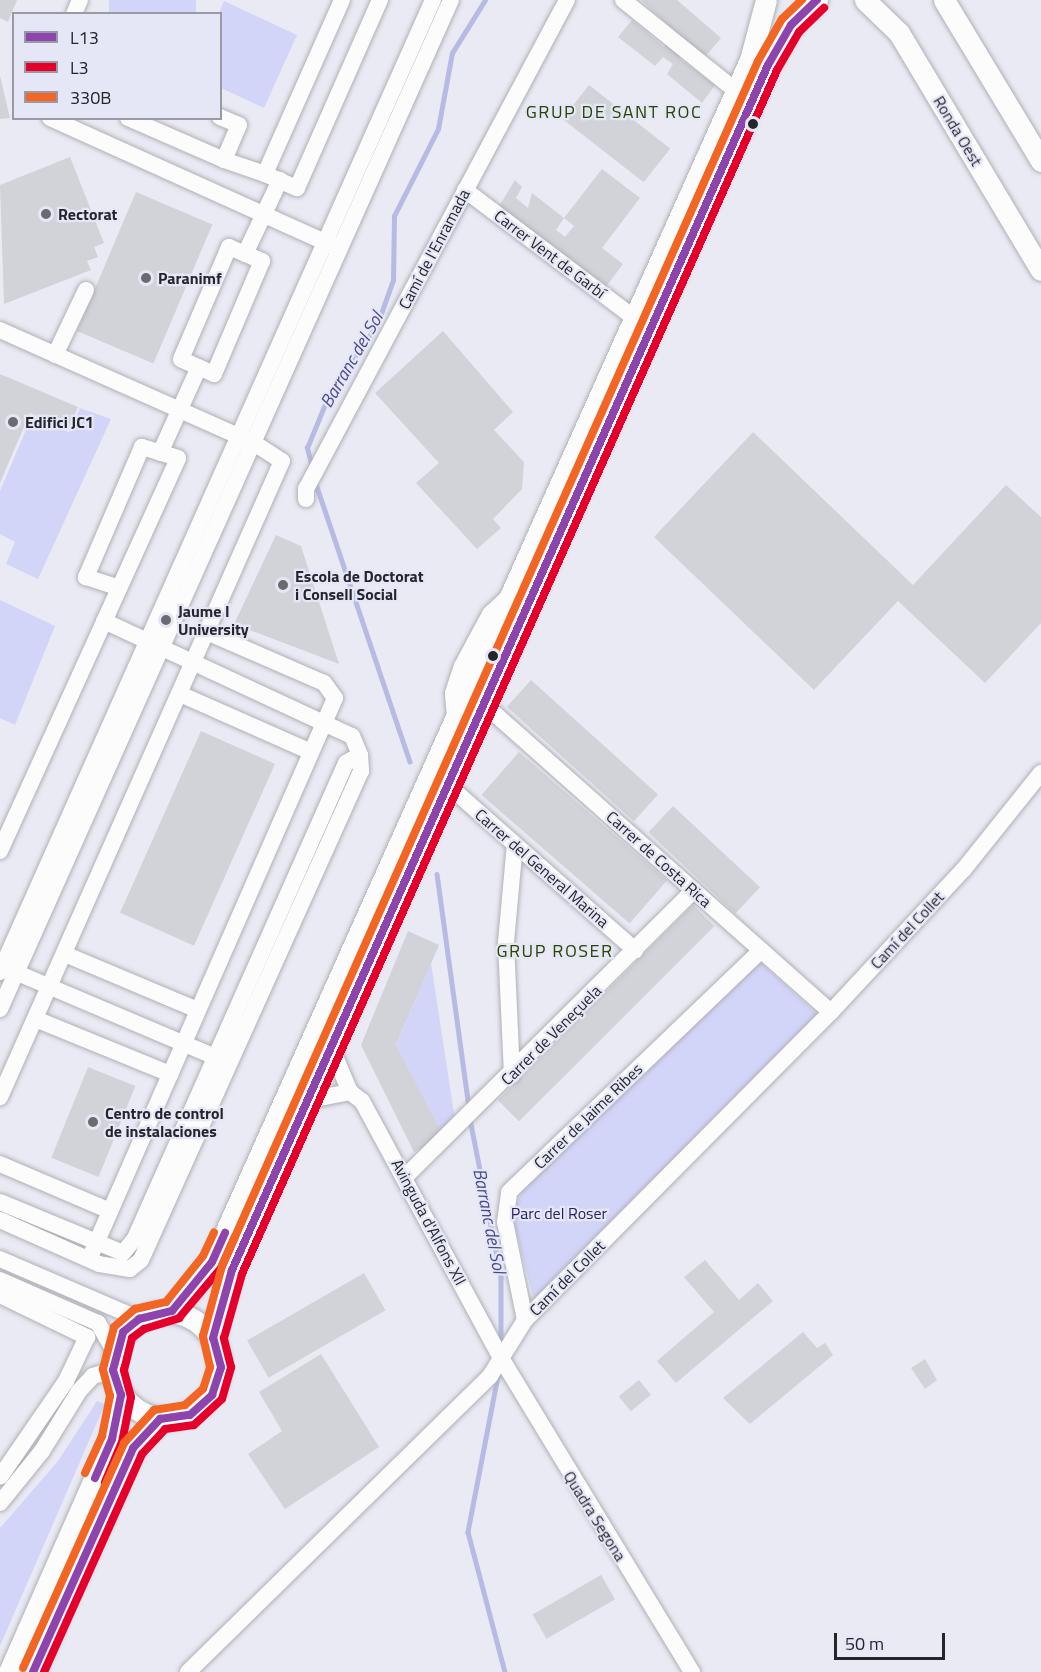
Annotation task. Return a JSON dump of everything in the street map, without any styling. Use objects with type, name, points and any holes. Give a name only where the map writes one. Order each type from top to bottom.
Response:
[{"type":"main road","points":[[172,1311],[212,1262],[735,90],[765,19],[766,0]]},
{"type":"main road","points":[[213,1338],[232,1270],[450,787],[768,65],[791,25],[817,0]]},
{"type":"main road","name":"Ronda Oest","points":[[864,0],[899,33],[1041,270]]},
{"type":"main road","points":[[944,0],[1041,161]]},
{"type":"main road","points":[[9,1672],[112,1439],[122,1395],[113,1361],[139,1318],[172,1311],[196,1320],[213,1338],[221,1367],[212,1395],[190,1415],[160,1419],[138,1412],[122,1395]]},
{"type":"main road","points":[[33,1672],[133,1448],[160,1419]]},
{"type":"street","points":[[245,254],[264,214],[272,177],[342,0]]},
{"type":"street","points":[[133,120],[224,160],[297,188],[380,0]]},
{"type":"street","points":[[333,245],[433,0]]},
{"type":"street","points":[[0,1009],[5,969],[155,644],[333,245],[451,0]]},
{"type":"street","name":"Camí de l'Enramada","points":[[306,499],[306,489],[567,0]]},
{"type":"street","points":[[623,0],[735,90]]},
{"type":"street","points":[[222,118],[238,125],[224,160]]},
{"type":"street","points":[[54,120],[333,245]]},
{"type":"street","name":"Carrer Vent de Garbí","points":[[465,190],[634,318]]},
{"type":"street","points":[[229,247],[262,261],[213,374],[199,367],[181,360],[229,247]]},
{"type":"street","points":[[55,355],[86,290]]},
{"type":"street","points":[[0,330],[246,439],[282,461],[196,663],[180,694],[38,1020],[0,1097]]},
{"type":"street","points":[[160,453],[199,367]]},
{"type":"street","points":[[0,851],[178,458],[142,447],[86,577],[119,588]]},
{"type":"street","points":[[0,1202],[92,1252],[129,1269],[141,1260],[223,1060],[362,771],[360,755],[352,736],[104,621]]},
{"type":"street","points":[[92,1252],[335,698],[324,683],[208,633]]},
{"type":"street","points":[[180,694],[311,752]]},
{"type":"street","name":"Carrer de Costa Rica","points":[[486,706],[831,1012]]},
{"type":"street","name":"Camí del Collet","points":[[188,1672],[490,1376],[525,1320],[831,1012],[964,869],[1041,773]]},
{"type":"street","name":"Carrer del General Marina","points":[[450,787],[635,950]]},
{"type":"street","points":[[512,1075],[506,942],[515,844]]},
{"type":"street","name":"Carrer de Veneçuela","points":[[405,1177],[512,1075],[694,890]]},
{"type":"street","name":"Carrer de Jaime Ribes","points":[[525,1320],[505,1222],[509,1192],[761,950]]},
{"type":"street","points":[[67,954],[198,1010]]},
{"type":"street","points":[[5,969],[223,1060]]},
{"type":"street","points":[[38,1020],[170,1074]]},
{"type":"street","points":[[511,1037],[526,1059]]},
{"type":"street","name":"Avinguda d'Alfons XII","points":[[332,1049],[350,1092],[362,1101],[501,1358]]},
{"type":"street","points":[[309,1100],[350,1092]]},
{"type":"street","points":[[0,1164],[110,1211]]},
{"type":"street","points":[[0,1220],[92,1252]]},
{"type":"street","points":[[0,1258],[139,1318]]},
{"type":"street","points":[[0,1280],[98,1323],[113,1361],[93,1376],[79,1391],[42,1452],[0,1503]]},
{"type":"street","points":[[0,1295],[87,1336],[66,1380],[0,1477]]},
{"type":"street","name":"Quadra Segona","points":[[501,1358],[692,1672]]},
{"type":"green space","points":[[109,0],[196,0],[196,12],[109,12]]},
{"type":"green space","points":[[224,1],[297,35],[264,108],[222,88],[222,12],[219,12]]},
{"type":"green space","points":[[80,408],[111,419],[38,579],[6,564],[15,542],[0,534],[0,491],[31,418],[69,432]]},
{"type":"green space","points":[[0,600],[55,626],[15,725],[0,718]]},
{"type":"green space","name":"Parc del Roser","points":[[759,961],[817,1014],[534,1300],[512,1215],[523,1189]]},
{"type":"green space","points":[[431,963],[455,1120],[443,1135],[396,1046]]},
{"type":"green space","points":[[97,1401],[105,1404],[0,1646],[0,1528],[58,1461]]},
{"type":"building","points":[[0,0],[17,0],[8,22],[0,18]]},
{"type":"building","points":[[641,0],[677,0],[721,38],[704,58]]},
{"type":"building","points":[[632,20],[664,47],[668,42],[682,53],[679,58],[715,85],[702,103],[667,74],[673,64],[663,57],[655,66],[618,37]]},
{"type":"building","points":[[0,76],[10,118],[0,119]]},
{"type":"building","points":[[589,85],[670,148],[644,182],[563,119]]},
{"type":"building","name":"Rectorat","points":[[70,157],[104,243],[94,247],[98,257],[87,261],[91,270],[4,304],[0,185]]},
{"type":"building","points":[[602,169],[640,198],[602,248],[623,264],[605,288],[498,208],[515,180],[522,187],[516,198],[528,208],[532,193],[564,218]],"holes":[[[564,218],[574,226],[565,237],[556,230]]]},
{"type":"building","name":"Paranimf","points":[[136,192],[212,224],[153,363],[77,331]]},
{"type":"building","points":[[443,331],[513,412],[494,430],[524,462],[522,489],[493,519],[501,528],[477,549],[416,483],[439,463],[375,393]]},
{"type":"building","name":"Edifici JC1","points":[[0,374],[78,407],[68,430],[30,413],[0,483]]},
{"type":"building","points":[[753,432],[913,585],[1006,485],[1041,517],[1041,623],[985,683],[898,601],[814,690],[654,537]]},
{"type":"building","name":"Escola de Doctorat i Consell Social","points":[[276,535],[301,546],[339,664],[234,624]]},
{"type":"building","points":[[531,680],[658,794],[634,821],[507,707]]},
{"type":"building","points":[[201,731],[275,764],[194,946],[120,913]]},
{"type":"building","points":[[519,752],[667,881],[630,924],[482,795]]},
{"type":"building","points":[[673,806],[760,887],[735,913],[648,832]]},
{"type":"building","points":[[693,905],[714,926],[519,1121],[498,1100]]},
{"type":"building","points":[[408,931],[439,945],[396,1045],[443,1135],[414,1152],[361,1045]]},
{"type":"building","name":"Centro de control de instalaciones","points":[[88,1067],[135,1086],[99,1177],[51,1158]]},
{"type":"building","points":[[705,1260],[739,1300],[758,1283],[773,1301],[676,1383],[657,1361],[714,1312],[684,1277]]},
{"type":"building","points":[[364,1273],[386,1310],[269,1378],[247,1340]]},
{"type":"building","points":[[803,1332],[817,1348],[825,1343],[833,1355],[750,1424],[723,1398]]},
{"type":"building","points":[[321,1354],[379,1447],[285,1509],[248,1454],[282,1431],[259,1392]]},
{"type":"building","points":[[925,1359],[937,1380],[925,1389],[911,1368]]},
{"type":"building","points":[[639,1380],[651,1395],[631,1411],[619,1396]]},
{"type":"building","points":[[601,1575],[615,1599],[547,1639],[533,1614]]},
{"type":"waterway","name":"Barranc del Sol","points":[[312,467],[307,448],[330,392],[377,325],[393,280],[394,216],[438,129],[452,53],[485,0]]},
{"type":"waterway","name":"Barranc del Sol","points":[[315,481],[410,761]]},
{"type":"waterway","name":"Barranc del Sol","points":[[437,874],[469,1108]]},
{"type":"waterway","name":"Barranc del Sol","points":[[470,1119],[501,1277],[501,1347]]},
{"type":"waterway","name":"Barranc del Sol","points":[[498,1376],[468,1532],[505,1672]]},
{"type":"transit line","name":"330B","points":[[23,1668],[124,1443],[154,1410],[185,1405],[203,1389],[210,1367],[203,1336],[222,1266],[758,61],[782,19],[802,0]]},
{"type":"transit line","name":"L13","points":[[33,1672],[133,1448],[160,1419],[190,1415],[212,1395],[221,1367],[213,1338],[232,1270],[768,65],[791,25],[817,0]]},
{"type":"transit line","name":"L3","points":[[44,1672],[142,1454],[165,1429],[194,1425],[222,1399],[231,1367],[224,1338],[242,1274],[777,70],[799,32],[824,8]]},
{"type":"transit line","name":"330B","points":[[85,1473],[102,1436],[110,1396],[103,1369],[114,1327],[135,1309],[166,1302],[203,1256],[214,1232]]},
{"type":"transit line","name":"L13","points":[[95,1478],[112,1439],[121,1395],[113,1370],[123,1332],[139,1319],[172,1311],[212,1262],[225,1233]]},
{"type":"transit line","name":"L3","points":[[105,1482],[122,1442],[131,1397],[124,1370],[132,1338],[144,1329],[179,1318],[221,1268],[235,1237]]},
{"type":"place","name":"Rectorat","points":[[46,214]]},
{"type":"place","name":"Paranimf","points":[[146,278]]},
{"type":"place","name":"Edifici JC1","points":[[13,422]]},
{"type":"place","name":"Escola de Doctorat i Consell Social","points":[[283,585]]},
{"type":"place","name":"Jaume I University","points":[[166,620]]},
{"type":"place","name":"Centro de control de instalaciones","points":[[93,1122]]},
{"type":"district","name":"GRUP DE SANT ROC","points":[[614,112]]},
{"type":"district","name":"GRUP ROSER","points":[[555,951]]}]
